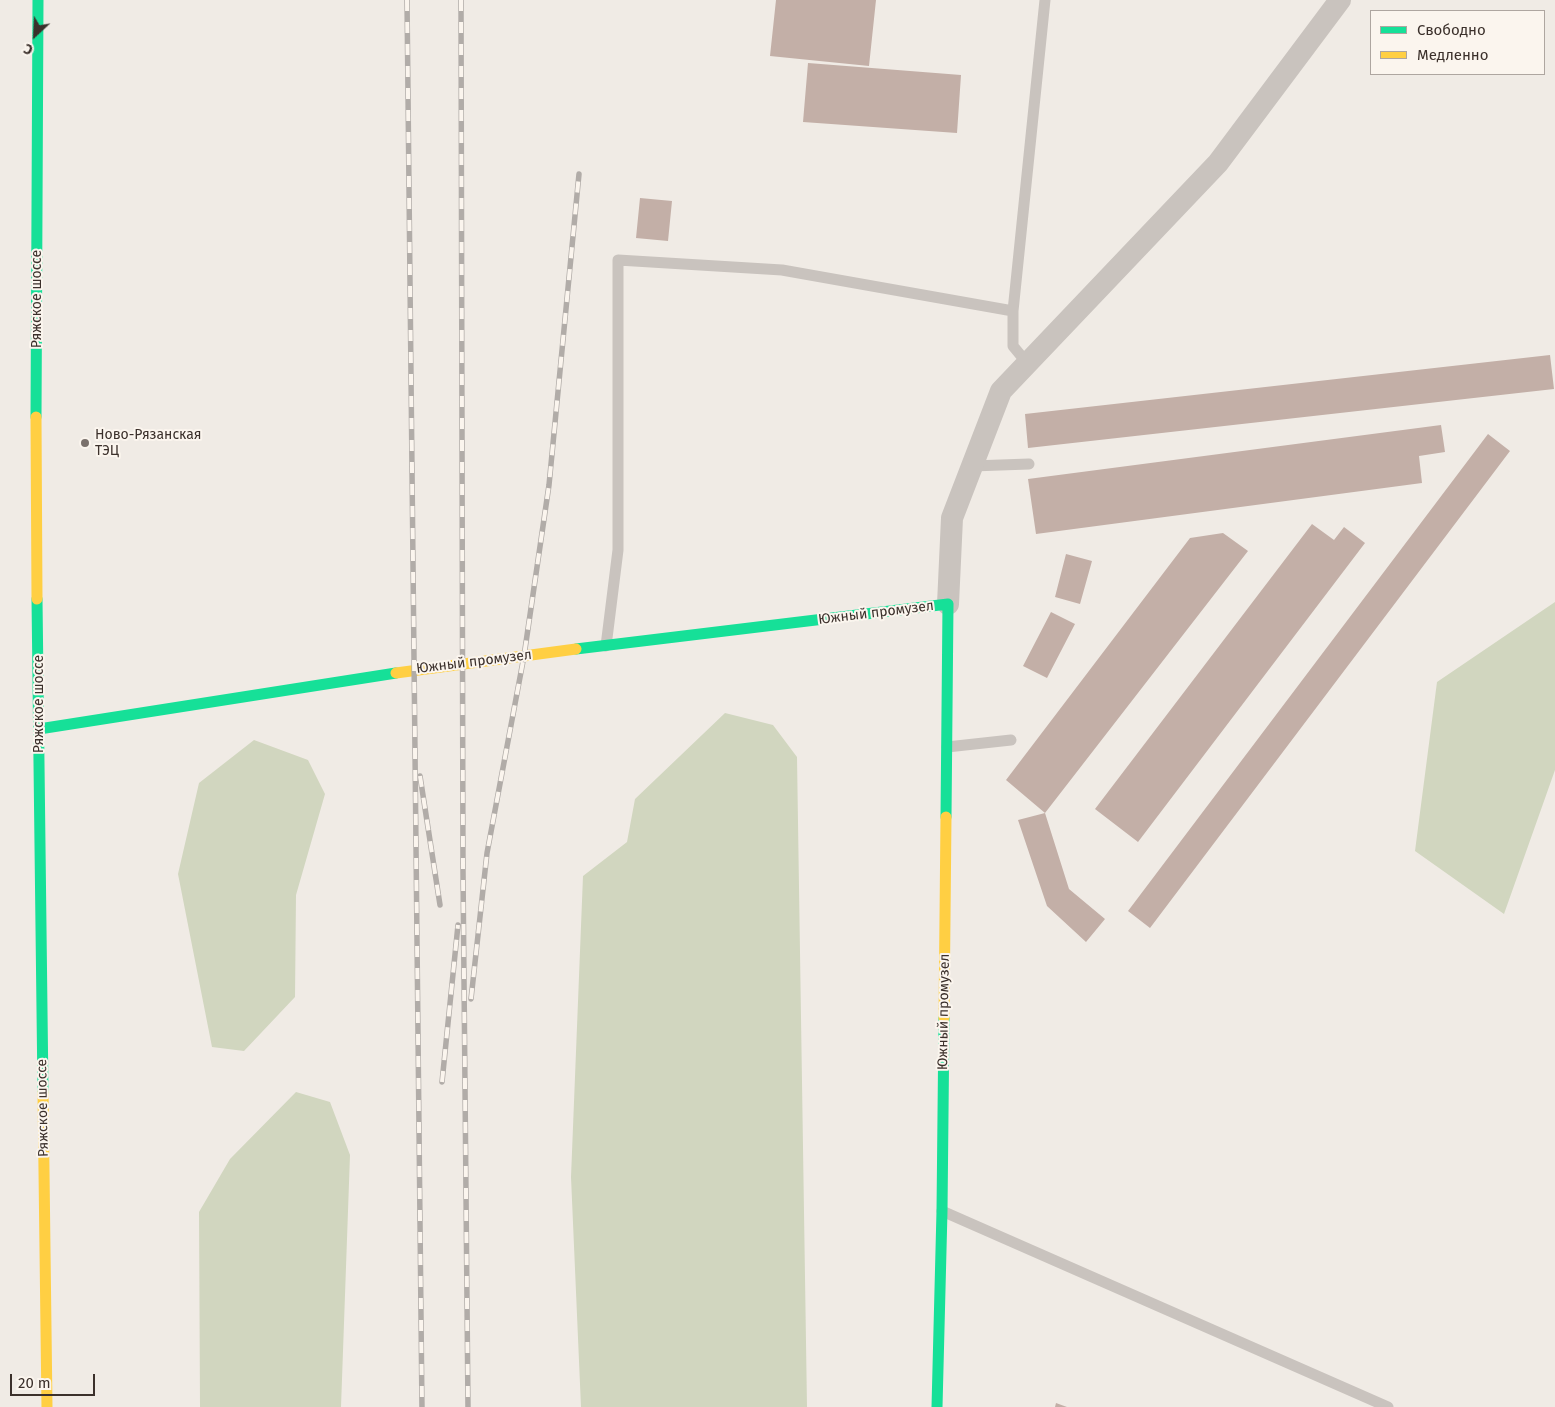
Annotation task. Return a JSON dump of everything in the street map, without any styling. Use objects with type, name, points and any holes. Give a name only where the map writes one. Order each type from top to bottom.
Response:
[{"type":"street","name":"Ряжское шоссе","points":[[38,0],[36,189],[39,729],[47,1407]]},
{"type":"street","points":[[948,604],[952,518],[1001,391],[1218,163],[1340,0]]},
{"type":"street","name":"Южный промузел","points":[[39,729],[438,666],[948,604],[942,1211],[937,1407]]},
{"type":"lane","points":[[1027,363],[1013,346],[1013,311],[1045,0]]},
{"type":"lane","points":[[606,646],[618,550],[618,260],[782,270],[1013,311]]},
{"type":"lane","points":[[972,466],[1029,464]]},
{"type":"lane","points":[[947,747],[1011,740]]},
{"type":"lane","points":[[942,1211],[1388,1407]]},
{"type":"green space","points":[[1555,602],[1555,770],[1504,914],[1415,851],[1437,682]]},
{"type":"green space","points":[[725,713],[773,725],[797,757],[807,1407],[581,1407],[571,1177],[583,876],[627,842],[635,799]]},
{"type":"green space","points":[[254,740],[308,760],[325,794],[296,895],[295,997],[244,1051],[212,1047],[178,874],[199,783]]},
{"type":"green space","points":[[296,1092],[330,1102],[350,1155],[341,1407],[200,1407],[199,1212],[230,1159]]},
{"type":"building","points":[[776,0],[876,0],[869,66],[770,56]]},
{"type":"building","points":[[808,63],[961,75],[957,133],[803,122]]},
{"type":"building","points":[[640,198],[672,201],[668,241],[636,238]]},
{"type":"building","points":[[1550,355],[1554,389],[1028,448],[1025,414]]},
{"type":"building","points":[[1441,425],[1445,452],[1419,456],[1422,483],[1036,534],[1028,479]]},
{"type":"building","points":[[1488,434],[1510,451],[1150,928],[1128,911]]},
{"type":"building","points":[[1312,524],[1334,540],[1344,527],[1365,543],[1138,842],[1095,809]]},
{"type":"building","points":[[1223,533],[1248,551],[1045,813],[1006,780],[1190,538]]},
{"type":"building","points":[[1066,554],[1092,561],[1080,604],[1055,597]]},
{"type":"building","points":[[1051,612],[1075,624],[1047,678],[1023,666]]},
{"type":"building","points":[[1045,813],[1069,889],[1105,919],[1086,942],[1047,906],[1018,820]]},
{"type":"building","points":[[1056,1403],[1067,1407],[1055,1407]]},
{"type":"railway","points":[[407,0],[422,1407]]},
{"type":"railway","points":[[461,0],[463,871],[468,1407]]},
{"type":"railway","points":[[471,999],[487,853],[524,656],[549,485],[579,174]]},
{"type":"railway","points":[[420,776],[440,905]]},
{"type":"railway","points":[[442,1082],[458,925]]},
{"type":"traffic: fast","points":[[36,417],[38,0]]},
{"type":"traffic: fast","points":[[37,599],[43,1092]]},
{"type":"traffic: fast","points":[[576,649],[948,604],[946,817]]},
{"type":"traffic: fast","points":[[39,729],[396,673]]},
{"type":"traffic: fast","points":[[937,1407],[944,1018]]},
{"type":"traffic: slow","points":[[36,417],[37,599]]},
{"type":"traffic: slow","points":[[396,673],[576,649]]},
{"type":"traffic: slow","points":[[944,1018],[946,817]]},
{"type":"traffic: slow","points":[[43,1092],[47,1407]]},
{"type":"place","name":"Ново-Рязанская ТЭЦ","points":[[85,443]]}]
